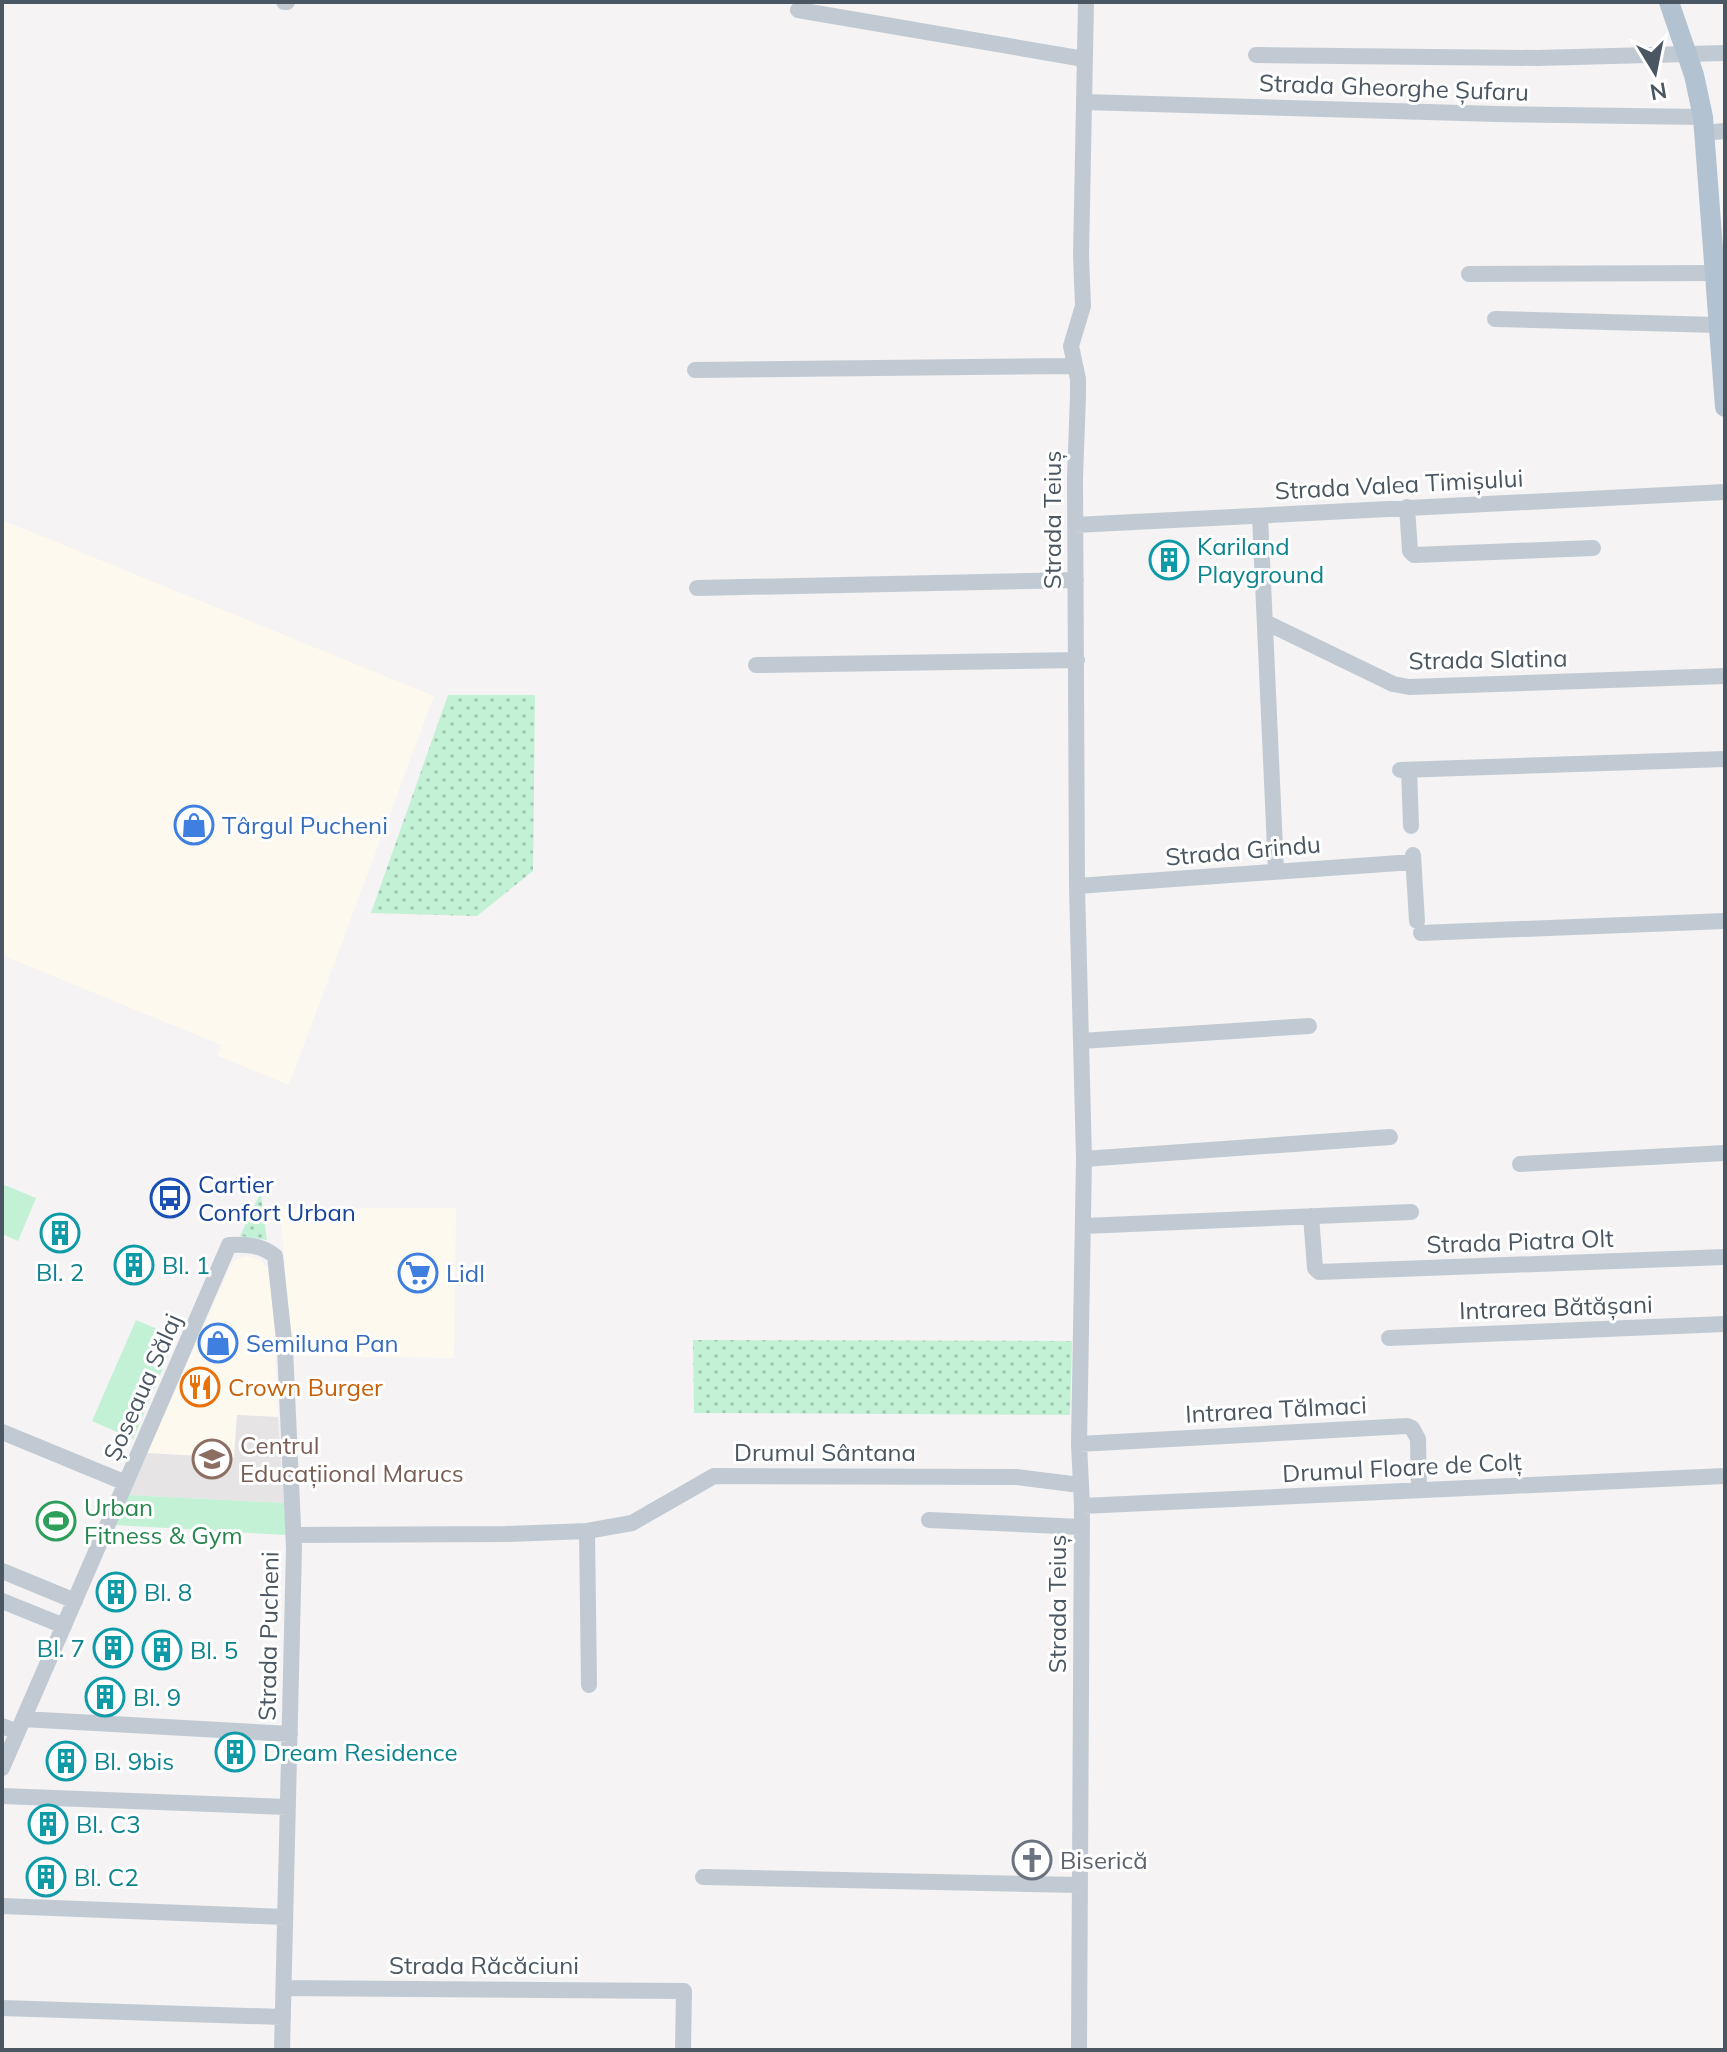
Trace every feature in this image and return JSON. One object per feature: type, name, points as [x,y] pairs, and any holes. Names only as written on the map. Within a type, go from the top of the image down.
[{"type":"main road","points":[[1669,2],[1711,127],[1718,223],[1714,273],[1720,315],[1725,407]]},
{"type":"street","name":"Strada Teiuș","points":[[1079,2050],[1082,1506],[1079,1444],[1084,1159],[1077,886],[1075,525],[1078,396],[1072,341],[1083,306],[1081,256],[1086,2]]},
{"type":"street","points":[[798,10],[1084,59]]},
{"type":"street","points":[[1256,55],[1518,58],[1725,53]]},
{"type":"street","name":"Strada Gheorghe Șufaru","points":[[1084,102],[1512,115],[1711,127]]},
{"type":"street","points":[[1469,274],[1714,273]]},
{"type":"street","points":[[1495,319],[1720,315]]},
{"type":"street","points":[[695,370],[1075,366]]},
{"type":"street","name":"Strada Valea Timișului","points":[[1075,525],[1725,492]]},
{"type":"street","points":[[1407,507],[1410,551],[1414,555],[1593,548]]},
{"type":"street","points":[[1260,516],[1276,870]]},
{"type":"street","points":[[697,588],[1076,580]]},
{"type":"street","name":"Strada Slatina","points":[[1267,623],[1393,684],[1409,687],[1725,676]]},
{"type":"street","points":[[756,665],[1077,660]]},
{"type":"street","points":[[1411,826],[1405,770],[1725,759]]},
{"type":"street","name":"Strada Grindu","points":[[1077,886],[1413,857],[1419,927],[1725,921]]},
{"type":"street","points":[[1585,918],[1725,912]]},
{"type":"street","points":[[1081,1041],[1309,1026]]},
{"type":"street","points":[[1084,1159],[1390,1137]]},
{"type":"street","points":[[1520,1164],[1725,1153]]},
{"type":"street","points":[[1084,1226],[1411,1212]]},
{"type":"street","name":"Strada Piatra Olt","points":[[1311,1216],[1317,1271],[1725,1257]]},
{"type":"street","name":"Șoseaua Sălaj","points":[[2,1768],[14,1726],[64,1626],[229,1245],[252,1245],[275,1256]]},
{"type":"street","name":"Strada Pucheni","points":[[275,1256],[285,1349],[294,1535],[282,2050]]},
{"type":"street","name":"Intrarea Bătășani","points":[[1389,1338],[1725,1324]]},
{"type":"street","name":"Intrarea Tălmaci","points":[[1079,1444],[1407,1426],[1412,1428],[1418,1439],[1419,1490]]},
{"type":"street","points":[[2,1432],[126,1483]]},
{"type":"street","name":"Drumul Sântana","points":[[294,1535],[587,1531],[632,1523],[714,1476],[1016,1477],[1080,1485]]},
{"type":"street","name":"Drumul Floare de Colț","points":[[1082,1506],[1725,1476]]},
{"type":"street","points":[[929,1520],[1081,1527]]},
{"type":"street","points":[[587,1531],[589,1685]]},
{"type":"street","points":[[2,1571],[75,1601]]},
{"type":"street","points":[[2,1601],[64,1626]]},
{"type":"street","points":[[14,1726],[290,1734]]},
{"type":"street","points":[[2,1796],[288,1807]]},
{"type":"street","points":[[703,1877],[1080,1885]]},
{"type":"street","points":[[2,1906],[285,1917]]},
{"type":"street","name":"Strada Răcăciuni","points":[[284,1988],[684,1991],[683,2050]]},
{"type":"street","points":[[2,2008],[283,2017]]},
{"type":"shaded area","name":"Târgul Pucheni","points":[[2,520],[434,696],[289,1085],[218,1056],[221,1045],[2,955]]},
{"type":"shaded area","points":[[280,1208],[456,1208],[454,1358],[275,1356],[278,1417],[237,1415],[234,1458],[147,1453],[233,1261],[246,1256],[261,1260],[266,1267],[285,1265]]},
{"type":"shaded area","name":"Centrul Educațiional Marucs","points":[[237,1415],[278,1417],[284,1503],[128,1495],[147,1453],[234,1458]]},
{"type":"green space","points":[[448,695],[535,695],[533,871],[477,916],[371,913]]},
{"type":"green space","points":[[2,1184],[36,1198],[18,1241],[2,1234]]},
{"type":"green space","points":[[259,1196],[267,1240],[240,1236]]},
{"type":"green space","points":[[136,1320],[176,1337],[133,1439],[92,1421]]},
{"type":"green space","points":[[693,1340],[1072,1341],[1070,1415],[694,1413]]},
{"type":"green space","points":[[128,1495],[284,1503],[286,1535],[115,1525]]},
{"type":"place","name":"Kariland Playground","points":[[1169,560]]},
{"type":"place","name":"Târgul Pucheni","points":[[194,825]]},
{"type":"place","name":"Cartier Confort Urban","points":[[170,1198]]},
{"type":"place","name":"Bl. 2","points":[[60,1233]]},
{"type":"place","name":"Bl. 1","points":[[134,1265]]},
{"type":"place","name":"Lidl","points":[[418,1273]]},
{"type":"place","name":"Semiluna Pan","points":[[218,1343]]},
{"type":"place","name":"Crown Burger","points":[[200,1387]]},
{"type":"place","name":"Centrul Educațiional Marucs","points":[[212,1459]]},
{"type":"place","name":"Urban Fitness & Gym","points":[[56,1521]]},
{"type":"place","name":"Bl. 8","points":[[116,1592]]},
{"type":"place","name":"Bl. 7","points":[[113,1648]]},
{"type":"place","name":"Bl. 5","points":[[162,1650]]},
{"type":"place","name":"Bl. 9","points":[[105,1697]]},
{"type":"place","name":"Dream Residence","points":[[235,1752]]},
{"type":"place","name":"Bl. 9bis","points":[[66,1761]]},
{"type":"place","name":"Bl. C3","points":[[48,1824]]},
{"type":"place","name":"Biserică","points":[[1032,1860]]},
{"type":"place","name":"Bl. C2","points":[[46,1877]]}]
